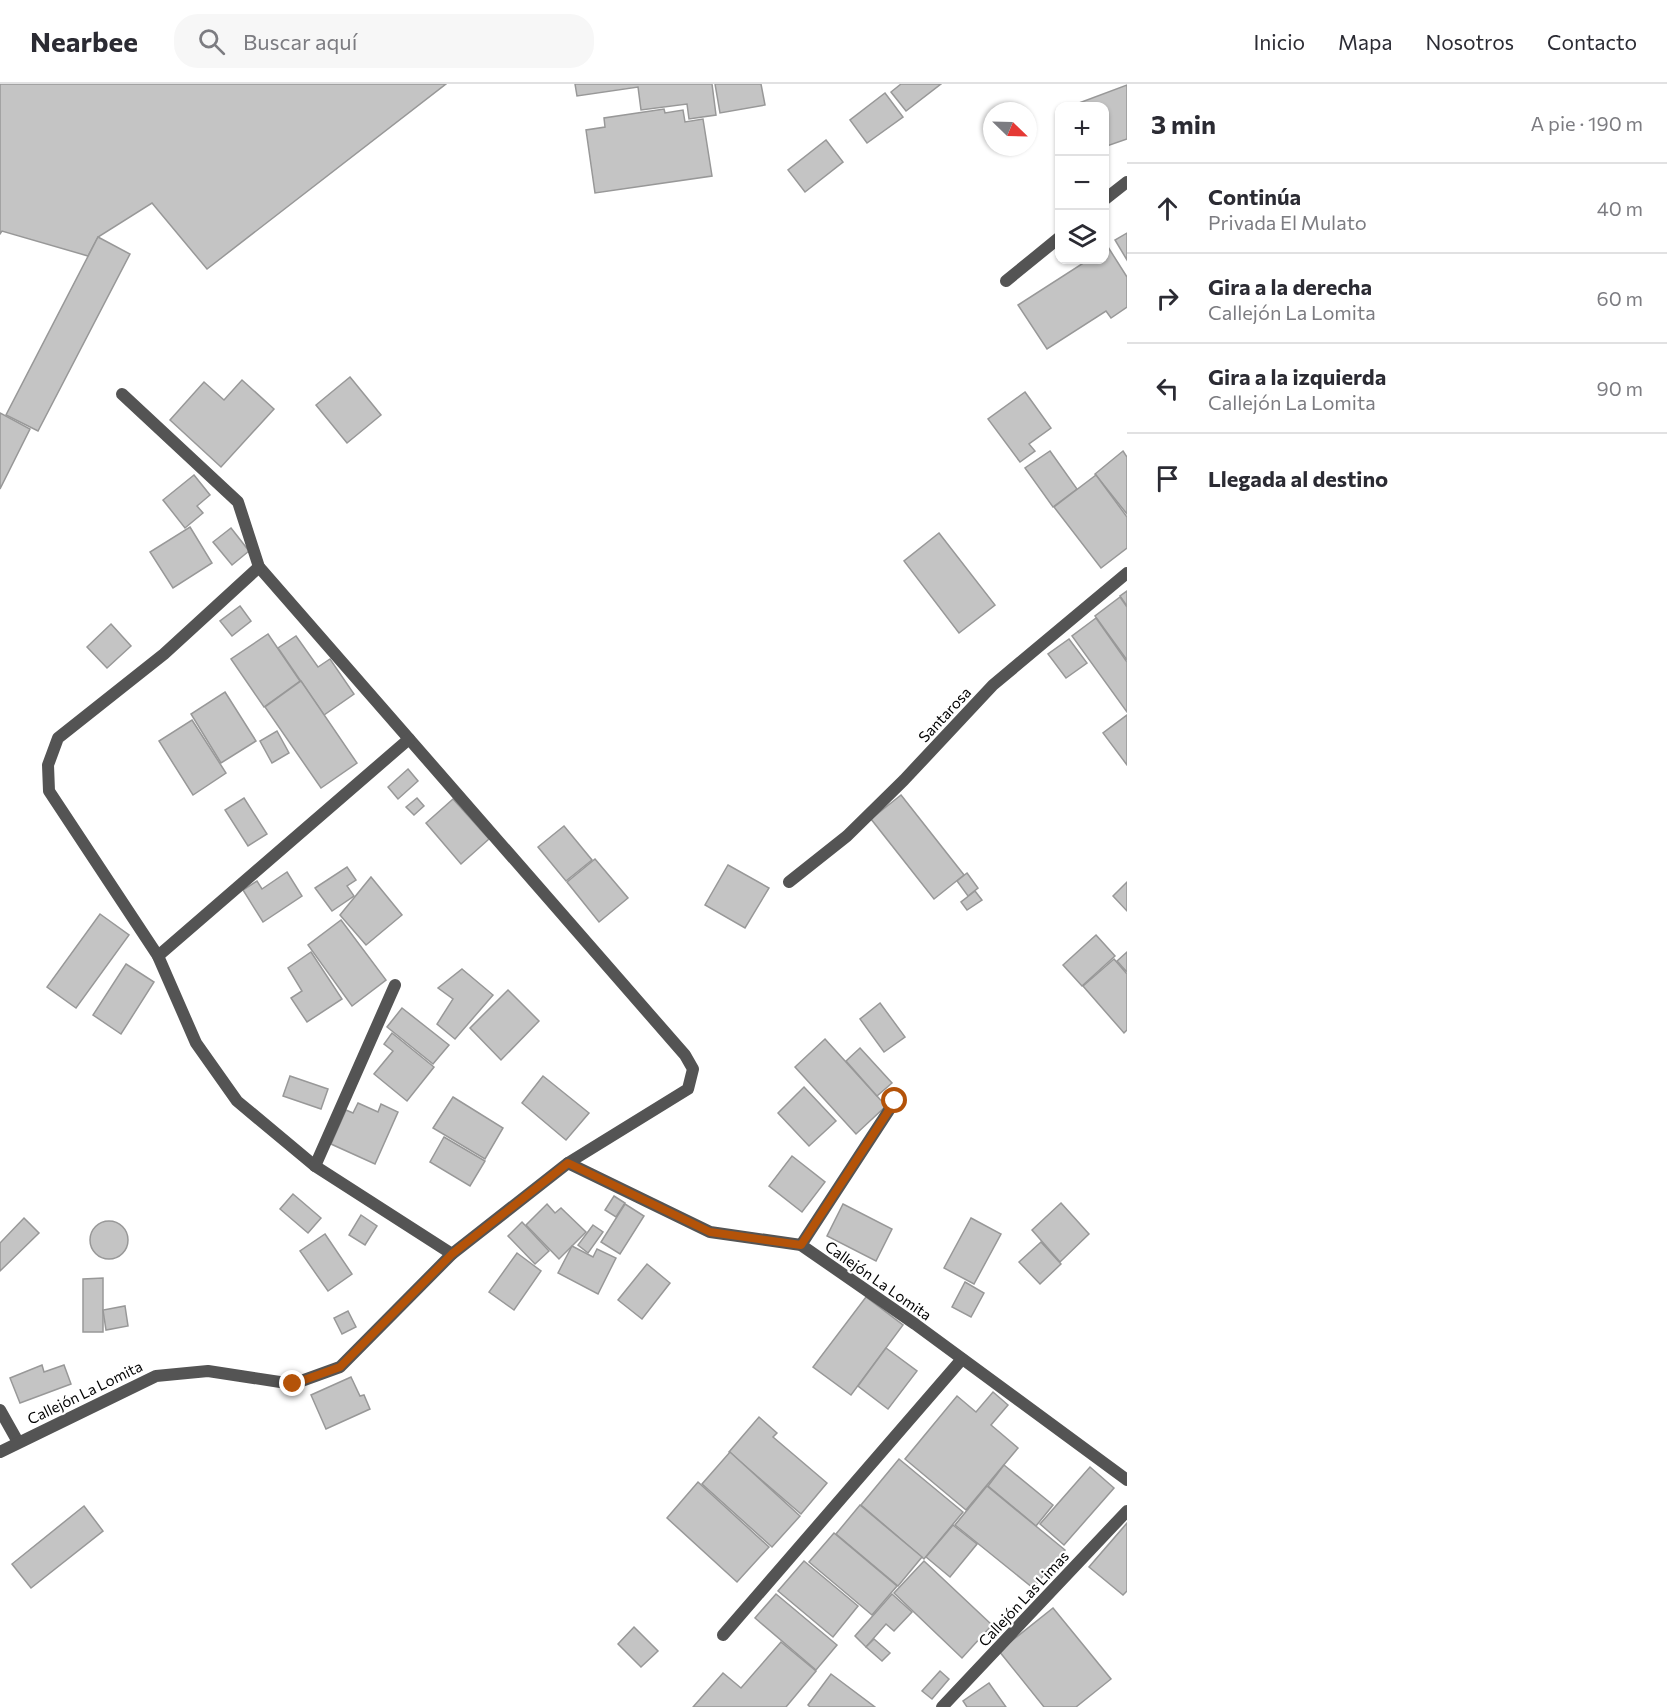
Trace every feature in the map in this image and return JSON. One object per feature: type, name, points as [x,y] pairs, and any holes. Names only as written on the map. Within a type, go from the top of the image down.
[{"type":"street","points":[[1109,196],[1127,182]]},
{"type":"street","points":[[1006,281],[1055,240]]},
{"type":"street","points":[[122,394],[238,502],[259,567],[685,1055],[693,1069],[688,1089],[568,1163]]},
{"type":"street","points":[[259,567],[164,654],[58,738],[48,765],[49,791],[158,956],[196,1043],[237,1101],[315,1166],[452,1254]]},
{"type":"street","name":"Santarosa","points":[[789,882],[847,836],[904,780],[993,685],[1127,573]]},
{"type":"street","points":[[158,956],[409,739]]},
{"type":"street","points":[[315,1166],[395,984]]},
{"type":"street","points":[[801,1245],[895,1101]]},
{"type":"street","name":"Callejón La Lomita","points":[[0,1452],[156,1376],[208,1371],[293,1384],[340,1367],[452,1254],[568,1163],[710,1232],[801,1245],[1127,1480]]},
{"type":"street","points":[[723,1635],[962,1359]]},
{"type":"street","points":[[0,1410],[18,1442]]},
{"type":"street","name":"Callejón Las Limas","points":[[942,1707],[1127,1511]]},
{"type":"building","points":[[0,84],[446,84],[207,269],[152,203],[98,237],[88,256],[2,231],[0,234]]},
{"type":"building","points":[[575,84],[712,84],[716,115],[689,119],[687,104],[641,110],[638,87],[577,96]]},
{"type":"building","points":[[715,84],[761,84],[765,105],[720,113]]},
{"type":"building","points":[[901,84],[941,84],[906,111],[891,92]]},
{"type":"building","points":[[1127,85],[1127,139],[1109,145],[1109,102],[1082,102]]},
{"type":"building","points":[[885,93],[903,117],[867,143],[850,120]]},
{"type":"building","points":[[664,109],[665,113],[683,110],[685,122],[703,119],[712,176],[595,193],[586,130],[605,127],[604,118]]},
{"type":"building","points":[[826,140],[843,162],[805,192],[788,170]]},
{"type":"building","points":[[1127,233],[1127,260],[1115,240]]},
{"type":"building","points":[[98,237],[130,254],[38,431],[6,415]]},
{"type":"building","points":[[1109,249],[1127,277],[1127,307],[1111,318],[1106,311],[1047,349],[1018,305],[1082,264],[1109,264]]},
{"type":"building","points":[[350,377],[381,415],[347,443],[316,405]]},
{"type":"building","points":[[242,380],[274,409],[221,467],[170,420],[204,382],[224,400]]},
{"type":"building","points":[[1025,392],[1051,428],[1029,444],[1035,451],[1020,462],[988,419]]},
{"type":"building","points":[[0,413],[30,429],[0,489]]},
{"type":"building","points":[[1050,451],[1077,489],[1053,507],[1025,468]]},
{"type":"building","points":[[1123,451],[1127,457],[1127,514],[1095,474]]},
{"type":"building","points":[[194,475],[210,495],[197,506],[203,513],[185,528],[163,500]]},
{"type":"building","points":[[1096,475],[1127,517],[1127,548],[1101,568],[1054,507]]},
{"type":"building","points":[[190,527],[212,563],[173,588],[150,552]]},
{"type":"building","points":[[231,528],[249,551],[232,565],[213,542]]},
{"type":"building","points":[[939,533],[995,605],[959,633],[904,561]]},
{"type":"building","points":[[1127,591],[1127,606],[1120,596]]},
{"type":"building","points":[[1120,597],[1127,607],[1127,660],[1095,616]]},
{"type":"building","points":[[240,606],[251,621],[232,636],[220,621]]},
{"type":"building","points":[[1096,618],[1127,662],[1127,712],[1072,636]]},
{"type":"building","points":[[111,624],[131,646],[107,668],[87,647]]},
{"type":"building","points":[[268,634],[300,681],[264,707],[231,659]]},
{"type":"building","points":[[296,636],[318,667],[330,659],[354,694],[324,715],[278,648]]},
{"type":"building","points":[[1069,639],[1087,663],[1066,678],[1048,654]]},
{"type":"building","points":[[301,681],[357,763],[321,788],[265,707]]},
{"type":"building","points":[[225,692],[256,741],[221,763],[191,714]]},
{"type":"building","points":[[1127,715],[1127,765],[1103,733]]},
{"type":"building","points":[[192,720],[226,773],[193,795],[159,741]]},
{"type":"building","points":[[277,731],[289,753],[272,763],[260,741]]},
{"type":"building","points":[[408,769],[418,781],[398,799],[388,787]]},
{"type":"building","points":[[901,795],[964,875],[934,899],[871,819]]},
{"type":"building","points":[[244,798],[267,834],[248,846],[225,810]]},
{"type":"building","points":[[417,798],[424,806],[414,815],[406,807]]},
{"type":"building","points":[[453,799],[489,839],[461,864],[426,823]]},
{"type":"building","points":[[564,826],[592,860],[566,881],[538,847]]},
{"type":"building","points":[[595,859],[628,898],[599,922],[567,882]]},
{"type":"building","points":[[728,865],[769,888],[745,928],[705,905]]},
{"type":"building","points":[[347,867],[356,880],[347,886],[354,896],[332,911],[315,888]]},
{"type":"building","points":[[287,872],[302,896],[263,922],[243,890],[257,881],[262,889]]},
{"type":"building","points":[[967,873],[978,888],[968,896],[957,881]]},
{"type":"building","points":[[371,877],[402,915],[366,945],[340,915]]},
{"type":"building","points":[[1127,882],[1127,911],[1113,896]]},
{"type":"building","points":[[975,891],[982,900],[967,910],[961,902]]},
{"type":"building","points":[[100,914],[129,935],[76,1008],[47,987]]},
{"type":"building","points":[[341,920],[386,980],[352,1006],[308,945]]},
{"type":"building","points":[[1096,935],[1115,956],[1082,986],[1063,965]]},
{"type":"building","points":[[311,952],[342,999],[307,1022],[291,998],[302,991],[288,968]]},
{"type":"building","points":[[1127,952],[1127,972],[1117,961]]},
{"type":"building","points":[[1114,959],[1127,974],[1127,1030],[1124,1033],[1083,986]]},
{"type":"building","points":[[126,964],[154,982],[121,1034],[93,1015]]},
{"type":"building","points":[[462,969],[493,995],[455,1039],[437,1024],[453,999],[438,988]]},
{"type":"building","points":[[508,990],[539,1021],[501,1060],[470,1028]]},
{"type":"building","points":[[880,1003],[905,1037],[884,1052],[860,1019]]},
{"type":"building","points":[[402,1008],[449,1045],[433,1064],[387,1027]]},
{"type":"building","points":[[392,1033],[434,1067],[407,1101],[374,1074],[393,1051],[384,1044]]},
{"type":"building","points":[[825,1039],[886,1106],[856,1134],[795,1067]]},
{"type":"building","points":[[860,1048],[892,1083],[877,1096],[846,1061]]},
{"type":"building","points":[[290,1076],[328,1089],[321,1109],[283,1096]]},
{"type":"building","points":[[543,1076],[589,1113],[566,1140],[522,1103]]},
{"type":"building","points":[[804,1087],[836,1121],[809,1146],[778,1113]]},
{"type":"building","points":[[453,1097],[503,1128],[485,1159],[433,1128]]},
{"type":"building","points":[[358,1103],[378,1112],[381,1104],[398,1112],[375,1164],[331,1144],[346,1110],[353,1113]]},
{"type":"building","points":[[444,1137],[485,1161],[470,1186],[430,1162]]},
{"type":"building","points":[[792,1156],[825,1182],[802,1212],[769,1186]]},
{"type":"building","points":[[293,1194],[321,1218],[308,1233],[280,1209]]},
{"type":"building","points":[[614,1196],[625,1203],[616,1217],[605,1210]]},
{"type":"building","points":[[1061,1203],[1089,1234],[1060,1262],[1032,1230]]},
{"type":"building","points":[[547,1204],[555,1213],[561,1208],[586,1232],[559,1259],[526,1225]]},
{"type":"building","points":[[625,1204],[644,1216],[620,1254],[601,1242]]},
{"type":"building","points":[[843,1204],[892,1229],[876,1261],[827,1236]]},
{"type":"building","points":[[361,1215],[377,1226],[365,1245],[349,1235]]},
{"type":"building","points":[[24,1218],[39,1233],[0,1271],[0,1243]]},
{"type":"building","points":[[971,1218],[1001,1234],[974,1284],[944,1268]]},
{"type":"building","points":[[109,1221],[123,1226],[128,1240],[123,1254],[109,1259],[95,1254],[90,1240],[95,1226]]},
{"type":"building","points":[[522,1222],[549,1251],[535,1264],[508,1236]]},
{"type":"building","points":[[593,1225],[603,1232],[588,1253],[578,1245]]},
{"type":"building","points":[[325,1234],[352,1274],[328,1291],[300,1251]]},
{"type":"building","points":[[1041,1242],[1061,1264],[1040,1284],[1019,1262]]},
{"type":"building","points":[[572,1246],[593,1257],[597,1249],[616,1258],[598,1294],[558,1273]]},
{"type":"building","points":[[517,1253],[541,1271],[514,1310],[489,1292]]},
{"type":"building","points":[[647,1264],[670,1283],[642,1319],[618,1300]]},
{"type":"building","points":[[103,1278],[103,1332],[83,1332],[83,1279]]},
{"type":"building","points":[[965,1282],[984,1293],[971,1317],[952,1307]]},
{"type":"building","points":[[866,1297],[903,1325],[851,1395],[813,1367]]},
{"type":"building","points":[[125,1306],[128,1326],[106,1330],[103,1310]]},
{"type":"building","points":[[348,1311],[356,1327],[342,1334],[334,1318]]},
{"type":"building","points":[[886,1348],[917,1371],[888,1409],[858,1386]]},
{"type":"building","points":[[42,1365],[44,1372],[64,1365],[71,1384],[20,1403],[10,1378]]},
{"type":"building","points":[[351,1377],[360,1396],[364,1395],[370,1409],[326,1429],[311,1395]]},
{"type":"building","points":[[993,1392],[1008,1405],[991,1425],[1018,1448],[966,1510],[905,1459],[957,1396],[976,1412]]},
{"type":"building","points":[[759,1417],[777,1433],[773,1437],[827,1483],[801,1514],[729,1452]]},
{"type":"building","points":[[730,1452],[800,1516],[772,1547],[702,1484]]},
{"type":"building","points":[[899,1459],[963,1512],[924,1559],[861,1505]]},
{"type":"building","points":[[1004,1465],[1053,1505],[1036,1526],[988,1486]]},
{"type":"building","points":[[1090,1467],[1114,1488],[1064,1545],[1040,1524]]},
{"type":"building","points":[[698,1482],[769,1547],[737,1582],[667,1518]]},
{"type":"building","points":[[987,1486],[1065,1550],[1033,1588],[955,1525]]},
{"type":"building","points":[[860,1505],[922,1557],[898,1586],[836,1534]]},
{"type":"building","points":[[84,1506],[103,1531],[31,1588],[12,1564]]},
{"type":"building","points":[[1127,1523],[1127,1591],[1123,1595],[1089,1567]]},
{"type":"building","points":[[953,1525],[977,1544],[950,1577],[926,1557]]},
{"type":"building","points":[[834,1533],[897,1586],[872,1615],[809,1562]]},
{"type":"building","points":[[804,1561],[858,1606],[833,1637],[778,1591]]},
{"type":"building","points":[[924,1561],[992,1625],[962,1658],[894,1593]]},
{"type":"building","points":[[776,1594],[837,1645],[816,1670],[755,1618]]},
{"type":"building","points":[[892,1594],[912,1612],[894,1631],[886,1624],[866,1647],[855,1636]]},
{"type":"building","points":[[1053,1608],[1111,1679],[1076,1707],[1044,1707],[999,1651]]},
{"type":"building","points":[[634,1627],[658,1651],[641,1667],[618,1644]]},
{"type":"building","points":[[874,1639],[890,1653],[882,1661],[866,1647]]},
{"type":"building","points":[[781,1642],[816,1671],[786,1707],[693,1707],[723,1673],[741,1688]]},
{"type":"building","points":[[940,1671],[949,1679],[932,1699],[922,1691]]},
{"type":"building","points":[[831,1674],[875,1707],[810,1707],[808,1705]]},
{"type":"building","points":[[989,1683],[1006,1707],[967,1707],[963,1701]]},
{"type":"route","points":[[293,1384],[340,1367],[452,1254],[568,1163],[710,1232],[801,1245],[895,1101]]}]
